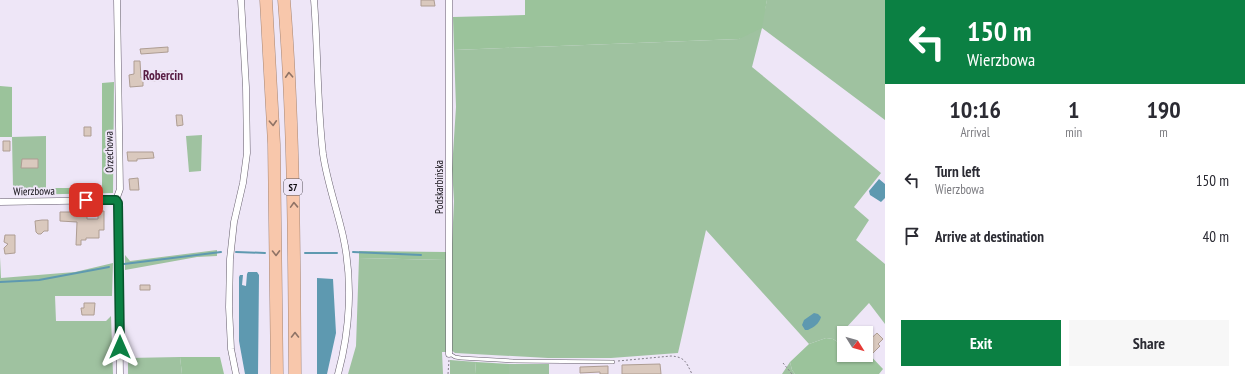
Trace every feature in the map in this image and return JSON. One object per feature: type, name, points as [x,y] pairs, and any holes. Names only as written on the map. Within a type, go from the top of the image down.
[{"type":"highway","name":"S7","points":[[266,0],[274,144],[277,374]]},
{"type":"highway","name":"S7","points":[[284,0],[290,105],[294,226],[295,374]]},
{"type":"street","name":"Orzechowa","points":[[117,0],[120,189],[116,200],[118,203],[120,374]]},
{"type":"street","points":[[236,374],[231,349],[229,307],[230,264],[234,222],[244,183],[247,145],[246,87],[241,0]]},
{"type":"street","points":[[314,0],[323,153],[328,181],[343,236],[348,268],[348,324],[338,374]]},
{"type":"street","name":"Podskarbińska","points":[[449,0],[449,354]]},
{"type":"street","name":"Wierzbowa","points":[[0,202],[116,200]]},
{"type":"lane","points":[[449,354],[455,357],[498,360],[613,362]]},
{"type":"path","points":[[448,374],[449,354]]},
{"type":"path","points":[[613,362],[671,356],[679,357],[684,360],[692,374]]},
{"type":"path","points":[[783,363],[792,374]]},
{"type":"green space","points":[[525,0],[767,0],[762,28],[739,39],[454,50],[453,17],[525,15]]},
{"type":"green space","points":[[767,0],[885,0],[885,120],[762,28],[752,67],[881,173],[854,207],[869,220],[856,240],[885,264],[885,324],[869,303],[848,326],[837,326],[837,342],[826,338],[809,344],[706,230],[678,353],[611,358],[548,358],[455,353],[451,350],[451,265],[454,201],[452,169],[456,107],[454,50],[739,39],[765,9]]},
{"type":"green space","points":[[114,82],[113,193],[13,195],[13,188],[102,188],[102,83]]},
{"type":"green space","points":[[0,86],[12,87],[12,137],[0,137]]},
{"type":"green space","points":[[202,135],[201,171],[189,172],[186,136]]},
{"type":"green space","points":[[46,136],[46,188],[13,188],[12,137]]},
{"type":"green space","points":[[217,250],[217,256],[197,257],[125,270],[125,255],[130,261]]},
{"type":"green space","points":[[359,251],[446,252],[446,260],[359,258]]},
{"type":"green space","points":[[0,257],[1,278],[75,272],[113,263],[112,296],[55,296],[56,321],[106,321],[111,316],[113,374],[0,374]]},
{"type":"green space","points":[[359,258],[446,260],[447,352],[442,352],[443,374],[348,374],[356,346]]},
{"type":"green space","points":[[826,338],[833,339],[837,342],[837,362],[873,362],[873,358],[883,369],[879,374],[795,374],[792,370],[790,362],[809,344]]},
{"type":"green space","points":[[180,357],[182,374],[128,374],[128,358]]},
{"type":"green space","points":[[180,357],[220,357],[224,374],[182,374]]},
{"type":"green space","points":[[450,360],[476,362],[475,374],[450,374]]},
{"type":"green space","points":[[476,362],[509,364],[509,374],[475,374]]},
{"type":"green space","points":[[790,362],[792,370],[795,374],[782,374]]},
{"type":"green space","points":[[509,364],[549,364],[549,374],[509,374]]},
{"type":"water","points":[[879,179],[885,184],[885,198],[881,202],[870,195],[869,191]]},
{"type":"water","points":[[248,272],[257,272],[259,275],[258,374],[245,374],[239,341],[239,277],[240,275],[243,275],[242,285],[246,286]]},
{"type":"water","points":[[317,278],[333,279],[336,333],[327,374],[317,374]]},
{"type":"water","points":[[814,313],[821,317],[818,323],[808,330],[805,330],[802,325],[804,320]]},
{"type":"building","points":[[421,0],[434,0],[435,6],[421,6]]},
{"type":"building","points":[[168,47],[168,52],[141,54],[140,49]]},
{"type":"building","points":[[134,61],[140,61],[143,86],[130,87],[129,75],[134,74]]},
{"type":"building","points":[[176,71],[176,80],[151,81],[151,74],[157,74],[156,72]]},
{"type":"building","points":[[176,115],[182,115],[183,125],[177,126]]},
{"type":"building","points":[[84,127],[91,127],[91,136],[84,136]]},
{"type":"building","points":[[3,141],[10,141],[10,151],[3,151]]},
{"type":"building","points":[[127,152],[153,152],[154,158],[128,161]]},
{"type":"building","points":[[22,159],[38,159],[38,168],[21,168]]},
{"type":"building","points":[[138,178],[139,190],[130,190],[129,179]]},
{"type":"building","points":[[98,211],[104,211],[104,230],[99,230],[99,238],[86,238],[86,240],[81,240],[81,245],[76,245],[77,222],[60,221],[60,212],[74,212],[76,216],[87,216],[87,219],[98,219]]},
{"type":"building","points":[[48,220],[48,231],[38,234],[36,232],[35,221]]},
{"type":"building","points":[[5,235],[15,235],[15,253],[5,254],[4,248],[8,244],[4,242]]},
{"type":"building","points":[[140,285],[150,285],[150,290],[140,290]]},
{"type":"building","points":[[84,303],[95,303],[94,315],[82,315],[81,308],[84,308]]},
{"type":"building","points":[[877,333],[883,339],[878,344],[880,346],[873,353],[873,337]]},
{"type":"building","points":[[660,364],[661,374],[622,374],[622,365]]},
{"type":"building","points":[[608,366],[608,374],[600,374],[600,372],[580,373],[580,367]]},
{"type":"waterway","points":[[124,264],[221,252]]},
{"type":"waterway","points":[[236,252],[265,253]]},
{"type":"waterway","points":[[353,252],[421,255]]},
{"type":"waterway","points":[[305,253],[337,253]]},
{"type":"waterway","points":[[0,282],[39,280],[109,267]]},
{"type":"district","name":"Robercin","points":[[163,75]]},
{"type":"route","points":[[86,200],[116,200],[118,203],[120,347]]}]
